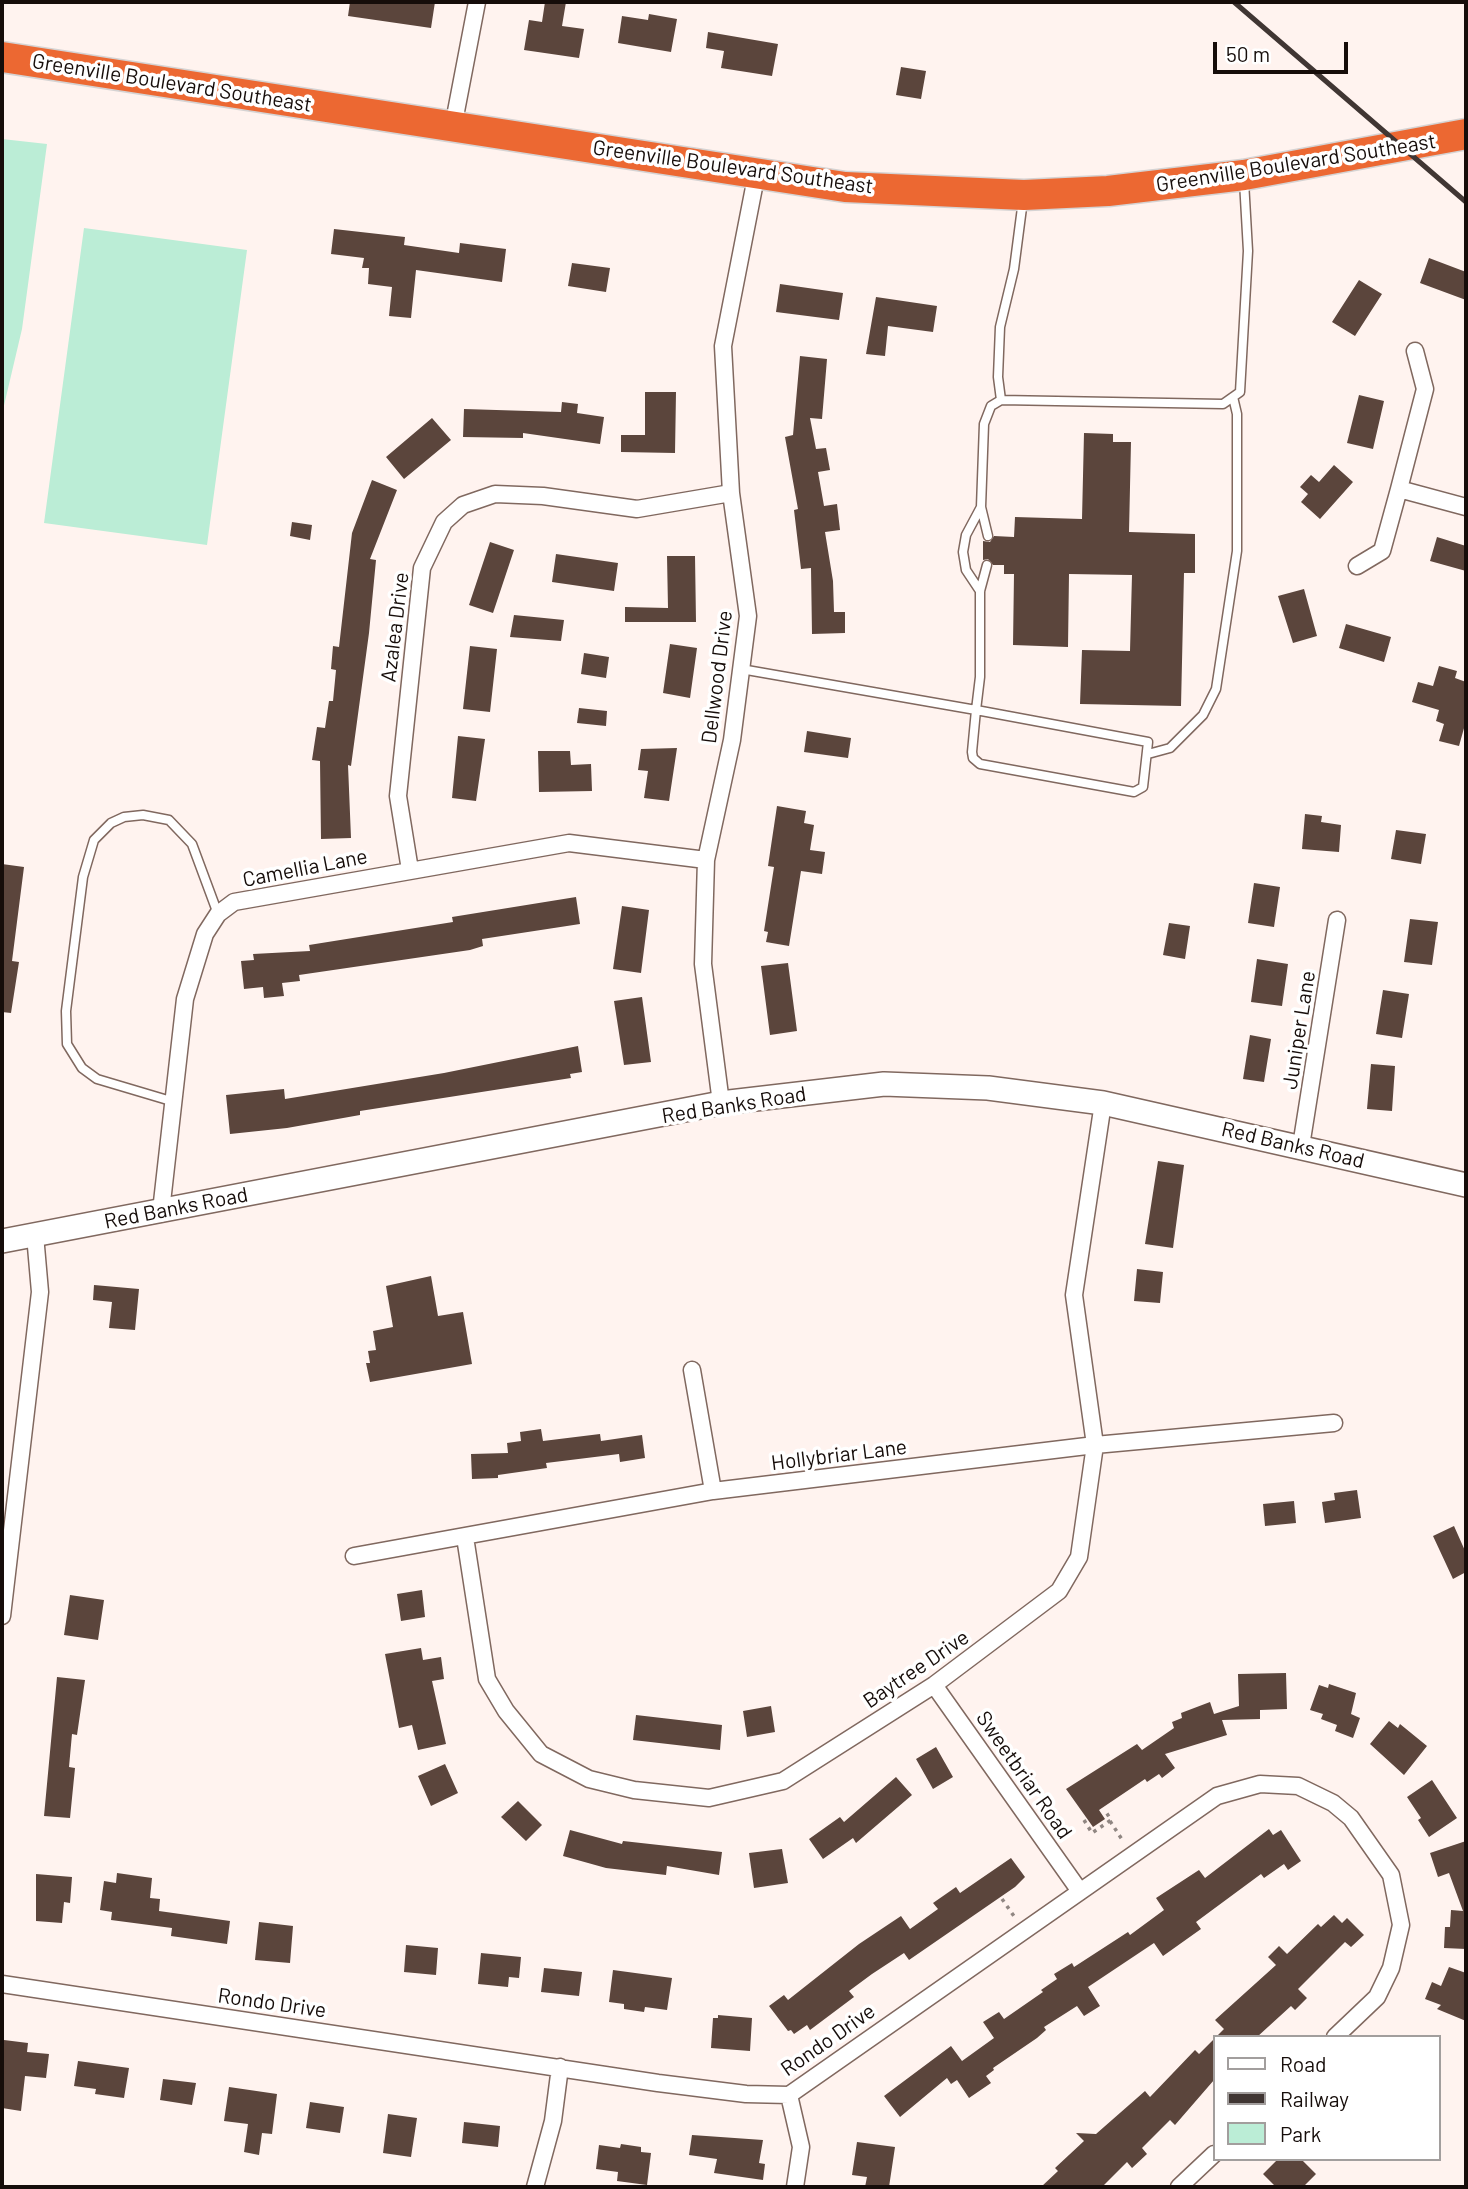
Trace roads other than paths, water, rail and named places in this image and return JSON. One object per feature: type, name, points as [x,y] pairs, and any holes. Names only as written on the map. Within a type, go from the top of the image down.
[{"type":"highway","name":"Greenville Boulevard Southeast","points":[[2,57],[845,187],[1024,195],[1108,191],[1244,175],[1466,134]]},
{"type":"street","points":[[453,127],[477,2]]},
{"type":"street","name":"Dellwood Drive","points":[[721,1104],[703,964],[706,860],[732,740],[748,616],[731,493],[723,346],[757,172]]},
{"type":"street","points":[[1357,566],[1382,551],[1399,489],[1425,389],[1415,351]]},
{"type":"street","points":[[1399,489],[1466,507]]},
{"type":"street","name":"Azalea Drive","points":[[410,870],[398,796],[422,568],[444,522],[463,505],[495,494],[543,496],[637,509],[731,493]]},
{"type":"street","name":"Camellia Lane","points":[[218,914],[234,902],[569,843],[706,860]]},
{"type":"street","points":[[161,1211],[185,999],[201,945],[218,914]]},
{"type":"street","name":"Juniper Lane","points":[[1301,1146],[1337,920]]},
{"type":"street","name":"Red Banks Road","points":[[2,1241],[721,1104],[884,1084],[988,1088],[1102,1102],[1466,1185]]},
{"type":"street","name":"Baytree Drive","points":[[465,1537],[487,1679],[506,1711],[541,1754],[589,1779],[634,1790],[709,1798],[783,1781],[934,1685],[1059,1591],[1079,1557],[1094,1446],[1074,1295],[1102,1102]]},
{"type":"street","points":[[2,1611],[40,1292],[35,1235]]},
{"type":"street","points":[[692,1370],[713,1491]]},
{"type":"street","name":"Hollybriar Lane","points":[[354,1556],[713,1491],[1094,1446],[1334,1423]]},
{"type":"street","name":"Sweetbriar Road","points":[[934,1685],[1079,1890]]},
{"type":"street","name":"Rondo Drive","points":[[2,1983],[746,2094],[789,2095],[1217,1796],[1260,1784],[1297,1786],[1333,1803],[1351,1818],[1391,1875],[1401,1925],[1391,1968],[1377,1997],[1337,2035]]},
{"type":"street","points":[[536,2187],[553,2121],[560,2067]]},
{"type":"street","points":[[789,2095],[801,2147],[795,2187]]},
{"type":"street","points":[[1179,2187],[1212,2156]]},
{"type":"lane","points":[[988,536],[981,507],[984,424],[991,406],[1001,400],[1223,404],[1240,392],[1248,251],[1244,175]]},
{"type":"lane","points":[[1001,400],[998,377],[1000,327],[1014,269],[1024,195]]},
{"type":"lane","points":[[1149,754],[1170,748],[1203,715],[1216,689],[1237,551],[1237,414],[1233,397]]},
{"type":"lane","points":[[980,591],[966,570],[962,552],[966,535],[981,507]]},
{"type":"lane","points":[[741,668],[976,710],[1143,740],[1150,746],[1143,787],[1135,792],[980,764],[973,758],[972,752],[976,710],[980,677],[980,591],[987,565]]},
{"type":"lane","points":[[172,1101],[89,1075],[76,1062],[67,1044],[66,1011],[83,877],[94,840],[111,823],[124,817],[143,814],[169,820],[191,844],[218,914]]},
{"type":"railway","points":[[1234,2],[1466,202]]}]
